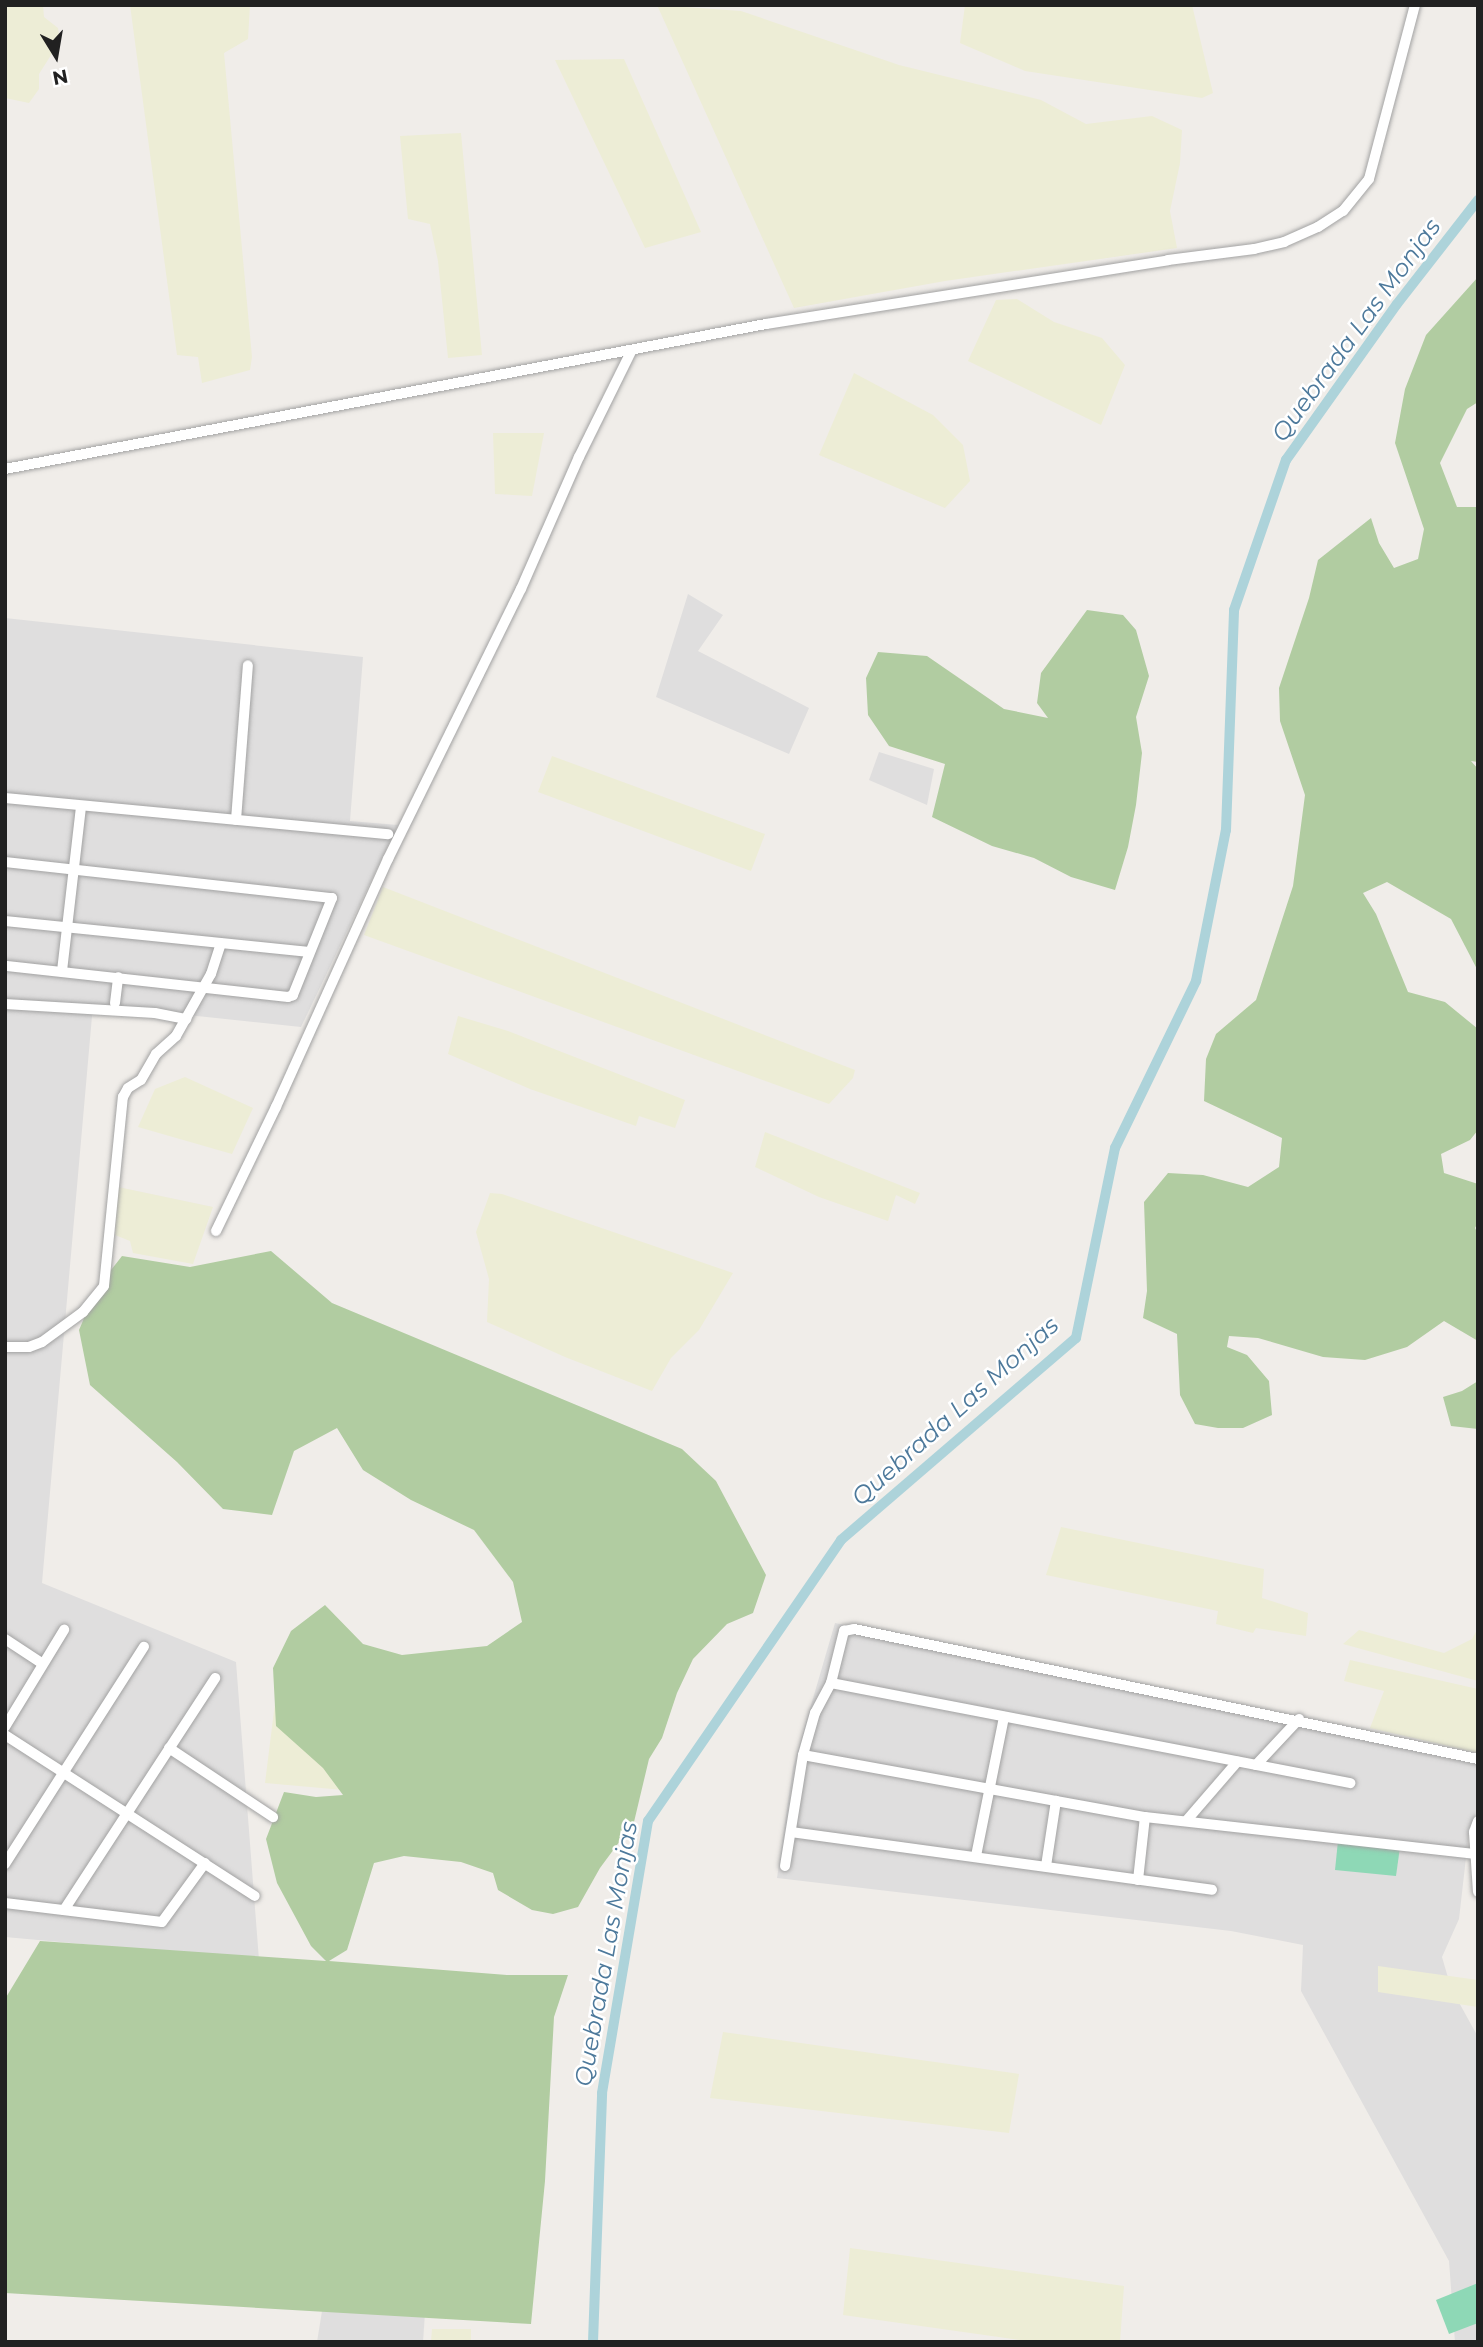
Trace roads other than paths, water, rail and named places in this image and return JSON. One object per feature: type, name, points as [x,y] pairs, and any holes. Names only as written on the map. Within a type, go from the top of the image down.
[{"type":"street","points":[[5,469],[780,322],[1168,260],[1254,249],[1299,235],[1343,211],[1368,179],[1415,5]]},
{"type":"street","points":[[216,1231],[276,1107],[388,859],[520,589],[579,457],[631,352]]},
{"type":"street","points":[[236,820],[248,665]]},
{"type":"street","points":[[5,798],[388,834]]},
{"type":"street","points":[[62,971],[81,807]]},
{"type":"street","points":[[5,862],[332,898],[293,995],[288,997],[5,965]]},
{"type":"street","points":[[5,921],[309,952]]},
{"type":"street","points":[[5,1347],[29,1347],[43,1342],[83,1312],[104,1286],[123,1097],[128,1088],[141,1080],[156,1054],[176,1036],[219,957],[221,944]]},
{"type":"street","points":[[115,1003],[118,977]]},
{"type":"street","points":[[5,1004],[155,1013],[186,1019]]},
{"type":"street","points":[[785,1866],[803,1755],[815,1713],[831,1684],[844,1631],[854,1629],[1299,1719],[1478,1759]]},
{"type":"street","points":[[5,1727],[64,1630]]},
{"type":"street","points":[[5,1639],[43,1664]]},
{"type":"street","points":[[5,1864],[144,1647]]},
{"type":"street","points":[[64,1910],[215,1678]]},
{"type":"street","points":[[831,1684],[1350,1783]]},
{"type":"street","points":[[976,1856],[1004,1717]]},
{"type":"street","points":[[1256,1765],[1299,1719]]},
{"type":"street","points":[[5,1735],[255,1896]]},
{"type":"street","points":[[169,1748],[273,1817]]},
{"type":"street","points":[[803,1755],[1145,1817],[1474,1854]]},
{"type":"street","points":[[1187,1820],[1237,1762]]},
{"type":"street","points":[[1046,1866],[1056,1801]]},
{"type":"street","points":[[1138,1880],[1145,1817]]},
{"type":"street","points":[[1478,1821],[1474,1854],[1478,1892]]},
{"type":"street","points":[[791,1832],[1212,1890]]},
{"type":"street","points":[[5,1903],[162,1922],[205,1863]]},
{"type":"waterway","name":"Quebrada Las Monjas","points":[[593,2342],[602,2093],[648,1821],[841,1540],[1076,1338],[1115,1148],[1196,981],[1226,830],[1234,610],[1286,460],[1397,304],[1478,200]]}]
